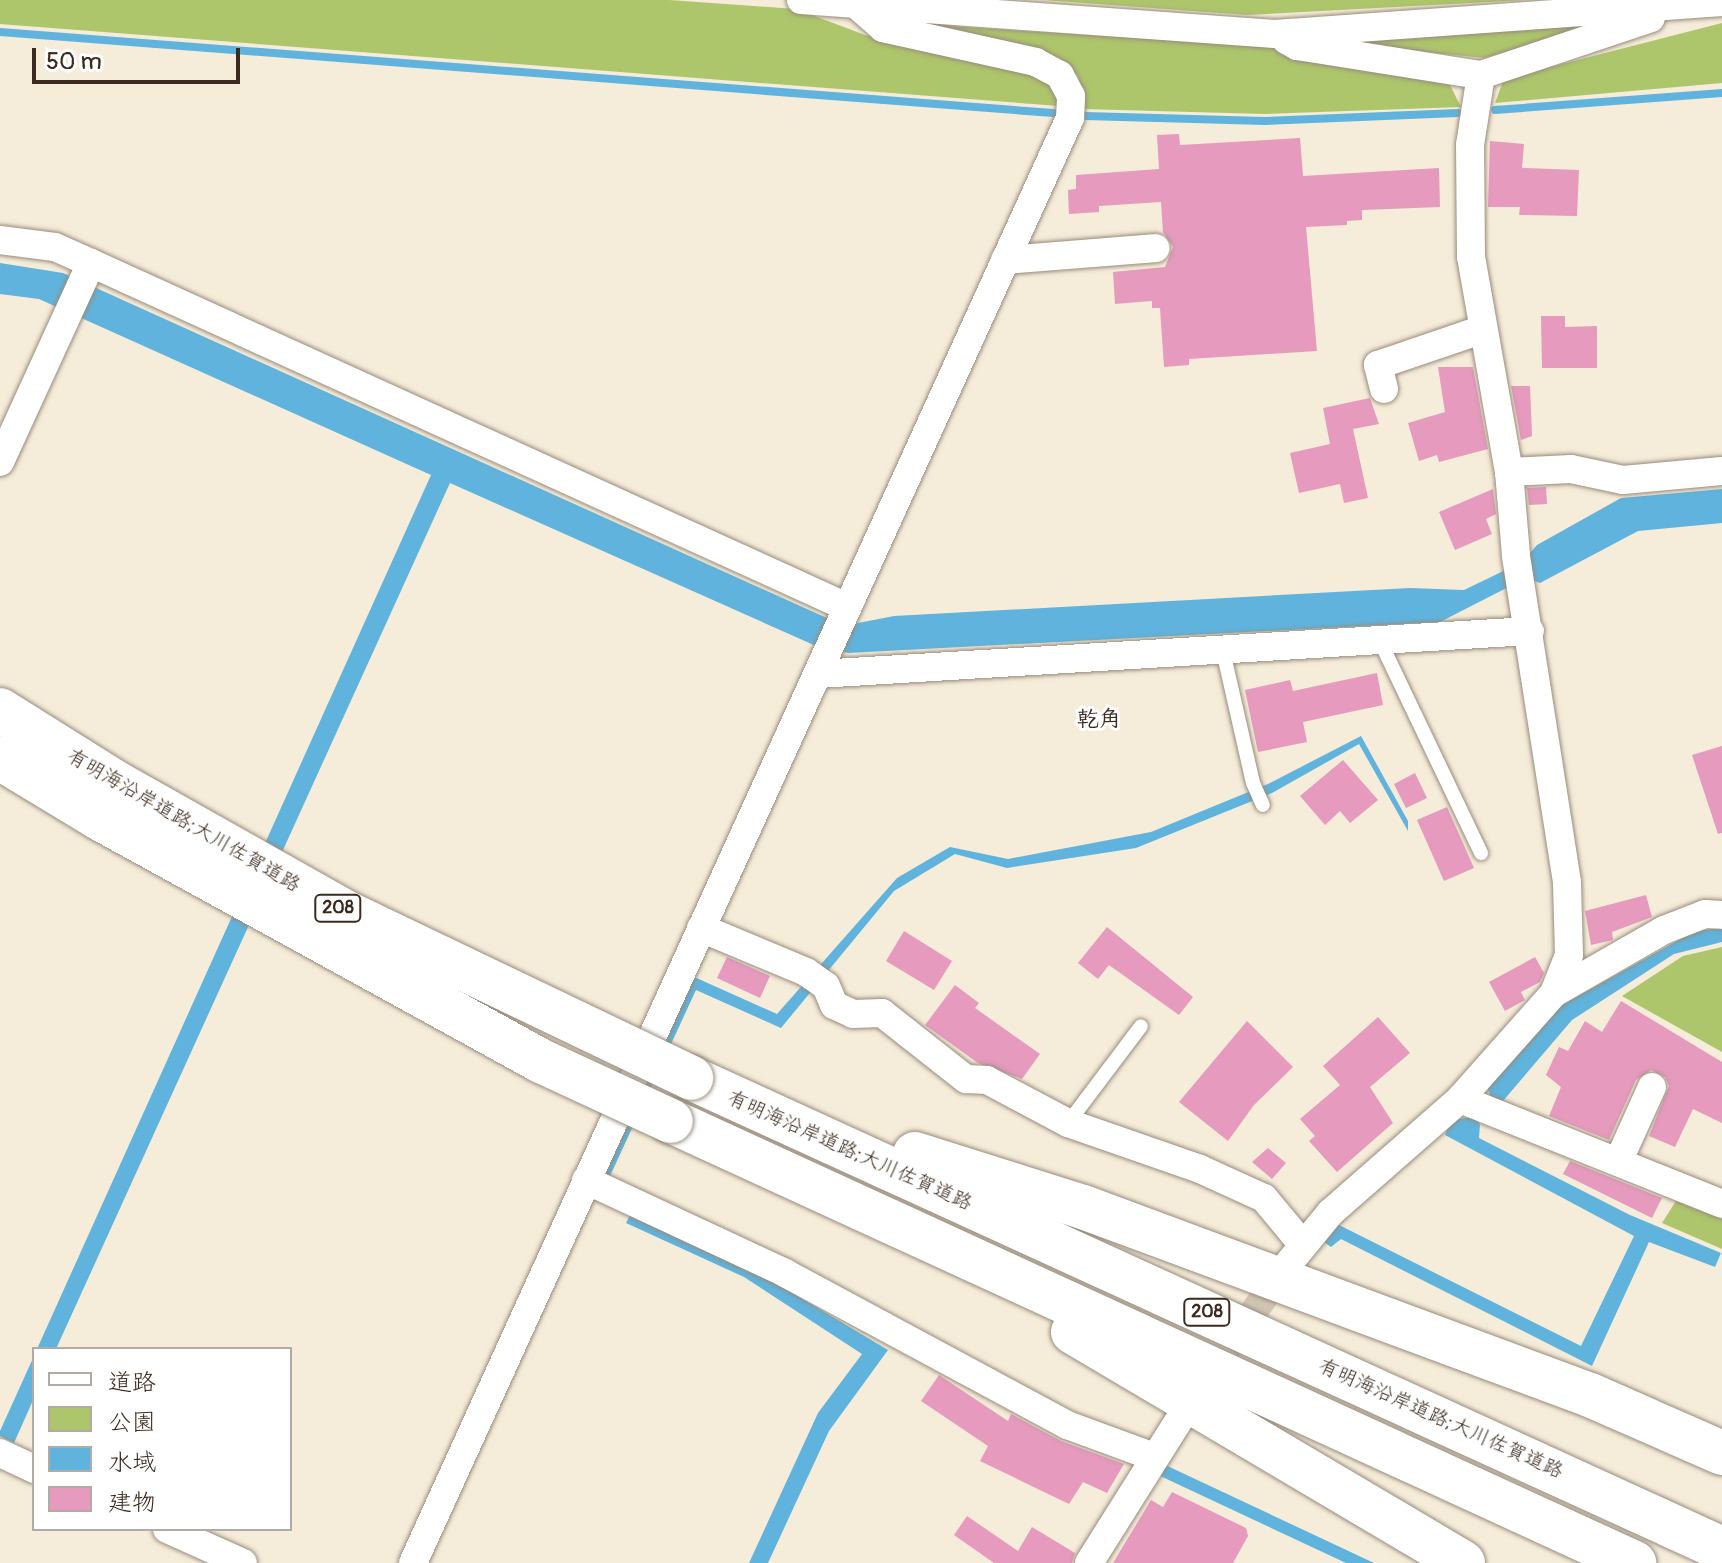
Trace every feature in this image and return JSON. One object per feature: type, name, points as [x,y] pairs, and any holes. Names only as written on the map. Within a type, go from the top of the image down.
[{"type":"highway","name":"有明海沿岸道路;大川佐賀道路","points":[[0,710],[118,784],[345,912],[744,1103],[1722,1549]]},
{"type":"highway","name":"有明海沿岸道路;大川佐賀道路","points":[[0,758],[99,818],[514,1047],[1634,1563]]},
{"type":"highway","points":[[744,1103],[1083,1207],[1590,1395],[1722,1453]]},
{"type":"highway","points":[[744,1155],[1013,1294],[1463,1563]]},
{"type":"street","points":[[801,0],[1275,34],[1722,2]]},
{"type":"street","points":[[413,1563],[1070,118],[1071,96],[1060,75],[1036,62],[883,28],[857,5]]},
{"type":"street","points":[[1275,34],[1297,46],[1481,75],[1689,5]]},
{"type":"street","points":[[1481,75],[1470,145],[1471,257],[1481,330],[1509,472],[1516,555],[1530,631],[1571,929],[1569,955],[1554,993]]},
{"type":"street","points":[[0,240],[55,247],[846,610]]},
{"type":"street","points":[[1005,260],[1156,248]]},
{"type":"street","points":[[0,462],[91,263]]},
{"type":"street","points":[[1384,389],[1378,365],[1481,330]]},
{"type":"street","points":[[1509,472],[1571,469],[1623,480],[1722,471]]},
{"type":"street","points":[[822,665],[1223,651],[1530,631]]},
{"type":"street","points":[[701,928],[816,979],[834,1005],[853,1014],[882,1013],[966,1079],[987,1080],[1068,1123],[1200,1169],[1264,1198],[1296,1254],[1330,1213],[1460,1099],[1554,993],[1664,930],[1705,914],[1722,915]]},
{"type":"street","points":[[1619,1160],[1652,1087]]},
{"type":"street","points":[[1460,1099],[1619,1160],[1722,1204]]},
{"type":"street","points":[[586,1180],[785,1273],[1067,1425],[1154,1457]]},
{"type":"street","points":[[1089,1563],[1181,1417]]},
{"type":"street","points":[[0,1453],[32,1468]]},
{"type":"street","points":[[171,1531],[243,1563]]},
{"type":"lane","points":[[1380,641],[1481,853]]},
{"type":"lane","points":[[1223,651],[1253,783],[1263,805]]},
{"type":"lane","points":[[1068,1123],[1141,1026]]},
{"type":"green space","points":[[0,0],[669,0],[796,9],[865,35],[1025,69],[1052,84],[1059,106],[0,24]]},
{"type":"green space","points":[[1043,0],[1526,0],[1247,15]]},
{"type":"green space","points":[[1621,22],[1484,58],[1330,42]]},
{"type":"green space","points":[[1722,23],[1722,83],[1495,103],[1504,79]]},
{"type":"green space","points":[[914,24],[1265,46],[1450,85],[1461,107],[1265,114],[1083,109],[1078,76],[1048,56]]},
{"type":"green space","points":[[1722,947],[1722,1052],[1622,996],[1683,956]]},
{"type":"green space","points":[[1676,1201],[1722,1219],[1722,1249],[1662,1223]]},
{"type":"water","points":[[0,263],[63,273],[829,619],[853,624],[894,616],[1410,588],[1464,590],[1522,562],[1537,545],[1621,498],[1722,489],[1722,523],[1638,531],[1540,583],[1526,578],[1440,622],[848,653],[816,646],[450,483],[57,1347],[38,1347],[431,475],[39,299],[0,294]]},
{"type":"water","points":[[1361,736],[1408,821],[1408,831],[1359,744],[1272,793],[1136,848],[1007,868],[955,854],[894,891],[781,1028],[696,990],[610,1176],[602,1172],[692,976],[777,1014],[897,878],[950,847],[1008,859],[1151,832],[1268,784]]},
{"type":"water","points":[[1722,928],[1722,942],[1674,954],[1572,1020],[1503,1101],[1491,1097],[1487,1087],[1562,1005],[1695,931]]},
{"type":"water","points":[[1473,1117],[1480,1124],[1479,1138],[1630,1215],[1721,1253],[1715,1267],[1649,1242],[1592,1366],[1341,1239],[1331,1247],[1320,1239],[1337,1224],[1581,1346],[1634,1236],[1445,1135],[1451,1120]]},
{"type":"water","points":[[632,1211],[749,1267],[888,1350],[829,1431],[768,1563],[749,1563],[818,1413],[862,1354],[744,1277],[626,1223]]},
{"type":"water","points":[[32,1360],[32,1402],[14,1443],[0,1436]]},
{"type":"water","points":[[1161,1463],[1374,1563],[1346,1563],[1156,1474]]},
{"type":"building","points":[[1179,134],[1180,145],[1300,138],[1303,176],[1439,168],[1440,207],[1362,210],[1362,220],[1347,221],[1347,225],[1306,227],[1317,351],[1189,359],[1189,365],[1164,367],[1160,308],[1152,308],[1152,301],[1115,304],[1113,272],[1165,267],[1173,247],[1163,232],[1161,202],[1099,206],[1099,212],[1069,214],[1068,190],[1076,189],[1076,175],[1159,169],[1157,135]]},
{"type":"building","points":[[1490,141],[1524,144],[1522,168],[1579,170],[1577,216],[1519,215],[1520,207],[1488,207]]},
{"type":"building","points":[[1541,316],[1565,316],[1565,327],[1597,326],[1597,368],[1542,368]]},
{"type":"building","points":[[1438,367],[1473,367],[1488,449],[1439,462],[1437,455],[1419,461],[1408,423],[1445,412]]},
{"type":"building","points":[[1511,386],[1530,386],[1532,436],[1521,440]]},
{"type":"building","points":[[1370,398],[1379,424],[1353,429],[1368,498],[1344,503],[1340,484],[1299,493],[1290,453],[1330,444],[1323,408]]},
{"type":"building","points":[[1546,487],[1547,504],[1529,505],[1527,488]]},
{"type":"building","points":[[1493,489],[1496,514],[1486,519],[1492,534],[1455,550],[1439,512]]},
{"type":"building","points":[[1377,673],[1383,705],[1303,722],[1307,742],[1258,752],[1245,690],[1290,680],[1293,691]]},
{"type":"building","points":[[1722,746],[1722,833],[1718,834],[1692,755]]},
{"type":"building","points":[[1343,760],[1378,800],[1350,823],[1340,811],[1325,825],[1300,796]]},
{"type":"building","points":[[1415,773],[1427,798],[1406,808],[1394,784]]},
{"type":"building","points":[[1447,807],[1474,868],[1444,881],[1417,820]]},
{"type":"building","points":[[1646,895],[1652,917],[1612,932],[1613,940],[1591,945],[1585,911]]},
{"type":"building","points":[[1107,927],[1193,997],[1179,1015],[1109,965],[1098,979],[1078,963]]},
{"type":"building","points":[[904,931],[952,961],[934,990],[886,961]]},
{"type":"building","points":[[727,957],[770,976],[760,998],[717,978]]},
{"type":"building","points":[[1535,957],[1544,973],[1540,982],[1521,992],[1525,1000],[1505,1011],[1489,982]]},
{"type":"building","points":[[955,985],[979,1003],[975,1008],[1040,1054],[1022,1079],[978,1063],[925,1025]]},
{"type":"building","points":[[1621,1001],[1722,1062],[1722,1123],[1693,1109],[1675,1147],[1649,1136],[1669,1086],[1665,1077],[1651,1070],[1636,1080],[1609,1140],[1549,1116],[1561,1087],[1546,1075],[1559,1047],[1568,1051],[1585,1021],[1602,1032]]},
{"type":"building","points":[[1378,1017],[1410,1053],[1370,1087],[1393,1123],[1337,1172],[1309,1141],[1315,1136],[1300,1119],[1340,1085],[1323,1066]]},
{"type":"building","points":[[1247,1021],[1293,1067],[1254,1105],[1228,1141],[1179,1102]]},
{"type":"building","points":[[1268,1148],[1286,1163],[1272,1179],[1252,1162]]},
{"type":"building","points":[[1570,1161],[1662,1198],[1652,1218],[1563,1174]]},
{"type":"building","points":[[939,1375],[1008,1421],[1011,1414],[1061,1441],[1124,1464],[1107,1493],[1083,1482],[1069,1504],[980,1461],[988,1446],[921,1401]]},
{"type":"building","points":[[1172,1492],[1246,1528],[1248,1536],[1233,1563],[1113,1563],[1151,1500],[1163,1507]]},
{"type":"building","points":[[967,1516],[1018,1551],[1032,1527],[1075,1553],[1072,1563],[994,1563],[954,1535]]},
{"type":"waterway","points":[[0,32],[1053,113]]},
{"type":"waterway","points":[[1495,110],[1722,93]]},
{"type":"waterway","points":[[1085,116],[1265,121],[1458,113]]},
{"type":"tunnel","points":[[1203,1382],[1286,1267]]},
{"type":"district","name":"乾角","points":[[1099,720]]}]
